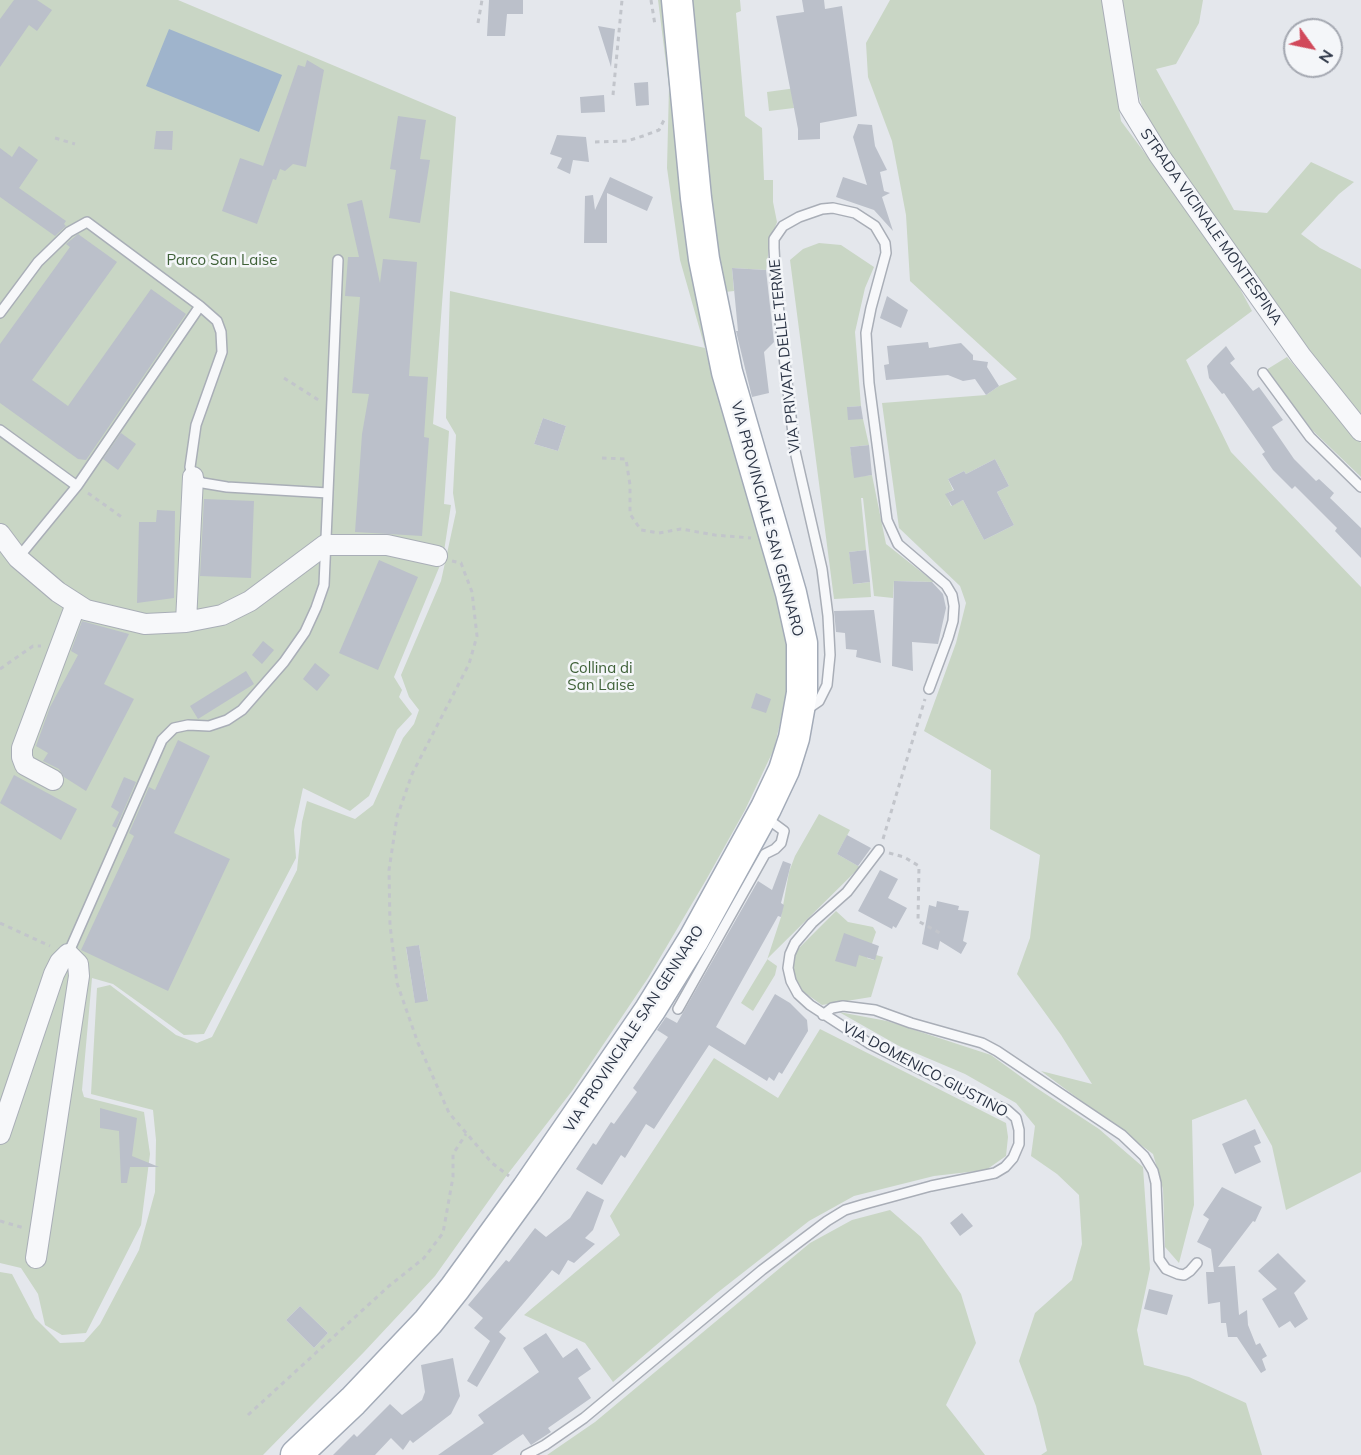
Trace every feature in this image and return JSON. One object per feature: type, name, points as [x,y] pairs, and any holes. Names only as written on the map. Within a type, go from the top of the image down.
[{"type":"main road","name":"VIA PROVINCIALE SAN GENNARO","points":[[296,1455],[353,1401],[428,1322],[527,1189],[678,966],[762,815],[784,770],[799,714],[802,693],[802,643],[791,593],[727,372],[704,259],[677,0]]},
{"type":"street","name":"STRADA VICINALE MONTESPINA","points":[[1112,0],[1130,106],[1159,155],[1300,356],[1361,431]]},
{"type":"street","points":[[186,622],[193,477]]},
{"type":"street","points":[[0,534],[18,558],[76,604],[86,610],[146,624],[186,622],[222,615],[250,601],[325,545],[387,544],[437,556]]},
{"type":"street","points":[[53,780],[26,765],[22,757],[22,748],[76,604]]},
{"type":"street","points":[[0,1134],[54,974],[60,962],[68,954],[78,964],[79,976],[36,1258]]},
{"type":"lane","name":"VIA PRIVATA DELLE TERME","points":[[799,714],[819,701],[827,685],[830,655],[828,616],[822,570],[795,451],[776,287],[774,239],[783,226],[799,217],[822,209],[833,208],[855,213],[875,226],[885,243],[885,259],[866,333],[869,383],[885,513],[889,530],[898,544],[946,585],[952,595],[954,606],[948,638],[929,688]]},
{"type":"lane","points":[[0,313],[38,262],[69,232],[87,222],[217,321],[221,332],[222,352],[196,426],[190,467],[193,477],[203,483],[227,487],[327,493]]},
{"type":"lane","points":[[68,954],[162,740],[174,728],[188,724],[209,726],[227,720],[242,710],[260,691],[305,632],[316,608],[324,585],[338,260]]},
{"type":"lane","points":[[18,558],[77,486],[200,306]]},
{"type":"lane","points":[[1263,373],[1310,437],[1361,487]]},
{"type":"lane","points":[[0,430],[77,486]]},
{"type":"lane","points":[[678,1009],[765,854],[781,843],[784,831],[762,815]]},
{"type":"lane","name":"VIA DOMENICO GIUSTINO","points":[[526,1455],[546,1445],[585,1418],[762,1270],[845,1210],[931,1186],[995,1173],[1005,1167],[1012,1158],[1018,1144],[1019,1130],[1016,1118],[1007,1110],[961,1090],[870,1044],[823,1015],[798,994],[791,981],[788,968],[790,954],[795,943],[802,933],[847,892],[879,850]]},
{"type":"lane","points":[[823,1015],[832,1008],[843,1006],[875,1010],[920,1026],[982,1043],[997,1051],[1122,1135],[1143,1156],[1153,1171],[1156,1183],[1159,1259],[1166,1269],[1178,1275],[1184,1275],[1197,1263]]},
{"type":"path","points":[[478,23],[482,0]]},
{"type":"path","points":[[613,95],[622,0]]},
{"type":"path","points":[[651,0],[656,32]]},
{"type":"path","points":[[595,142],[627,141],[660,130],[665,119],[664,107]]},
{"type":"path","points":[[55,138],[75,144]]},
{"type":"path","points":[[284,378],[330,408]]},
{"type":"path","points":[[602,458],[627,459],[630,514],[641,530],[659,533],[681,529],[754,538],[773,533]]},
{"type":"path","points":[[77,486],[123,518]]},
{"type":"path","points":[[437,556],[461,563],[472,592],[477,636],[469,664],[412,774],[397,816],[389,870],[390,925],[397,983],[408,1018],[449,1113],[492,1163],[527,1189]]},
{"type":"path","points":[[0,669],[33,646],[49,646],[57,651]]},
{"type":"path","points":[[929,688],[879,850],[904,856],[919,866],[918,921],[940,933]]},
{"type":"path","points":[[0,923],[68,954]]},
{"type":"path","points":[[248,1415],[389,1286],[424,1258],[443,1233],[453,1178],[453,1154],[466,1134]]},
{"type":"path","points":[[0,1221],[40,1233]]},
{"type":"green space","name":"Parco San Laise","points":[[0,0],[178,0],[456,117],[433,424],[449,431],[444,504],[451,505],[443,558],[394,677],[402,690],[399,697],[412,714],[397,730],[369,796],[350,811],[303,788],[294,830],[296,858],[204,1034],[184,1035],[113,984],[92,978],[82,1090],[84,1097],[144,1112],[150,1154],[141,1225],[86,1333],[62,1335],[45,1325],[38,1294],[21,1268],[0,1263]]},
{"type":"green space","points":[[658,0],[670,0],[706,298],[705,348],[680,260],[667,168],[669,87]]},
{"type":"green space","points":[[688,0],[740,0],[741,11],[736,13],[745,116],[762,128],[764,180],[773,180],[773,202],[777,222],[770,241],[766,270],[732,268],[734,291],[725,292],[723,275],[714,275]]},
{"type":"green space","points":[[890,0],[1102,0],[1121,121],[1225,261],[1252,311],[1186,360],[1231,452],[1361,587],[1361,1172],[1286,1210],[1272,1146],[1246,1099],[1192,1120],[1194,1205],[1179,1263],[1165,1247],[1163,1189],[1153,1154],[1041,1071],[1092,1084],[1061,1035],[1017,974],[1030,938],[1040,855],[990,829],[991,770],[924,731],[956,643],[966,603],[960,586],[899,528],[882,403],[986,395],[999,386],[1017,379],[910,281],[906,215],[892,141],[868,77],[866,43]],"holes":[[[995,459],[1009,486],[997,492],[1014,525],[984,540],[963,500],[951,506],[946,494],[953,490],[948,479],[964,471],[966,474]]]},
{"type":"green space","points":[[1120,0],[1203,0],[1199,23],[1176,64],[1156,69],[1234,210],[1267,213],[1311,162],[1354,182],[1339,194],[1301,234],[1320,248],[1361,269],[1361,416],[1300,339],[1147,123],[1129,63]]},
{"type":"green space","points":[[796,88],[798,101],[793,102],[794,108],[769,111],[767,92]]},
{"type":"green space","points":[[819,243],[841,245],[874,267],[865,288],[855,332],[861,406],[848,407],[863,419],[869,445],[850,447],[855,477],[872,475],[886,544],[934,582],[894,581],[893,598],[874,596],[863,498],[861,498],[866,550],[849,552],[854,584],[870,582],[871,597],[834,599],[790,260],[803,249]]},
{"type":"green space","name":"Collina di San Laise","points":[[450,291],[705,348],[778,596],[787,646],[786,697],[774,749],[745,810],[706,880],[648,978],[572,1091],[507,1175],[435,1276],[263,1455],[0,1455],[0,1272],[12,1274],[35,1318],[60,1343],[84,1342],[100,1324],[139,1250],[155,1192],[156,1140],[153,1110],[91,1094],[97,988],[110,985],[176,1035],[197,1043],[212,1037],[297,870],[302,822],[307,801],[355,819],[373,805],[403,738],[414,724],[419,710],[409,697],[401,675],[441,581],[456,512],[453,493],[456,435],[446,418]],"holes":[[[543,418],[566,426],[558,451],[534,444]],[[419,945],[428,1000],[415,1002],[406,948]],[[300,1306],[328,1333],[314,1348],[286,1320]]]},
{"type":"green space","points":[[1287,357],[1361,443],[1361,477],[1312,430],[1266,370]]},
{"type":"green space","points":[[819,814],[850,830],[837,854],[860,867],[767,959],[781,917],[789,872],[795,856]]},
{"type":"green space","points":[[836,911],[848,922],[873,927],[876,932],[867,958],[874,960],[876,955],[883,957],[871,997],[822,1005],[798,988],[792,973],[793,958],[799,948]]},
{"type":"green space","points":[[767,959],[777,966],[775,975],[753,1011],[741,1003]]},
{"type":"green space","points":[[839,1012],[887,1021],[991,1055],[1099,1129],[1143,1167],[1150,1269],[1137,1330],[1144,1365],[1189,1377],[1246,1403],[1262,1455],[1041,1455],[1047,1451],[1036,1406],[1019,1361],[1035,1313],[1072,1280],[1082,1244],[1079,1195],[1057,1174],[1031,1156],[1035,1126],[1016,1103],[965,1074],[899,1046]]},
{"type":"green space","points":[[820,1029],[1006,1123],[1008,1137],[1006,1156],[986,1170],[934,1176],[854,1196],[809,1221],[717,1293],[613,1382],[585,1343],[524,1315],[620,1235],[610,1216],[714,1058],[778,1098]]},
{"type":"green space","points":[[890,1210],[921,1237],[961,1294],[976,1343],[946,1405],[985,1455],[547,1455],[595,1422],[810,1243],[852,1220]]},
{"type":"water","points":[[169,29],[282,75],[259,132],[146,86]]},
{"type":"building","points":[[14,0],[37,0],[52,10],[37,31],[29,25],[0,67],[0,19]]},
{"type":"building","points":[[489,0],[523,0],[523,14],[507,14],[505,36],[487,36]]},
{"type":"building","points":[[802,0],[824,0],[825,9],[842,6],[857,116],[820,123],[820,139],[798,140],[798,129],[776,16],[804,12]]},
{"type":"building","points":[[598,26],[615,29],[611,67]]},
{"type":"building","points":[[307,60],[324,70],[306,167],[293,164],[285,171],[280,169],[276,180],[273,179],[257,224],[222,211],[240,158],[263,166],[298,65],[305,67]]},
{"type":"building","points":[[648,82],[649,105],[636,106],[634,83]]},
{"type":"building","points":[[604,95],[605,112],[581,113],[580,97]]},
{"type":"building","points":[[398,116],[426,120],[420,159],[430,160],[420,223],[389,218],[396,170],[390,169]]},
{"type":"building","points":[[858,124],[872,125],[875,146],[887,170],[880,172],[884,191],[890,193],[882,197],[893,231],[874,210],[836,197],[843,177],[867,185],[853,137]]},
{"type":"building","points":[[156,131],[173,131],[172,150],[154,149]]},
{"type":"building","points":[[557,135],[586,137],[589,162],[573,160],[570,174],[557,168],[562,158],[550,154]]},
{"type":"building","points":[[19,146],[38,160],[19,188],[66,221],[64,224],[66,226],[55,236],[0,197],[0,148],[12,157]]},
{"type":"building","points":[[610,177],[653,197],[647,211],[607,193],[607,243],[584,243],[585,196],[593,195],[595,210]]},
{"type":"building","points":[[362,200],[380,283],[383,259],[417,262],[409,376],[428,377],[424,437],[429,438],[422,536],[355,532],[362,434],[369,394],[352,393],[360,297],[345,296],[348,257],[359,257],[347,204]]},
{"type":"building","points":[[78,234],[117,262],[32,380],[68,406],[151,289],[186,314],[86,460],[78,459],[0,403],[0,344],[70,247],[66,244]]},
{"type":"building","points":[[732,268],[766,270],[774,342],[764,352],[769,393],[752,397],[736,331],[738,331]]},
{"type":"building","points":[[887,296],[908,310],[901,328],[880,318]]},
{"type":"building","points":[[928,342],[929,348],[961,343],[973,355],[973,360],[988,362],[987,367],[999,386],[986,395],[975,379],[963,381],[948,375],[886,380],[884,365],[889,364],[887,346]]},
{"type":"building","points":[[1226,346],[1235,359],[1230,363],[1253,391],[1259,387],[1283,420],[1272,427],[1294,459],[1316,481],[1319,479],[1334,493],[1330,498],[1361,528],[1361,558],[1335,531],[1337,528],[1295,486],[1292,489],[1273,470],[1262,454],[1265,452],[1224,393],[1222,394],[1209,378],[1207,366]]},
{"type":"building","points":[[861,406],[863,419],[848,420],[847,407]]},
{"type":"building","points":[[543,418],[566,426],[558,451],[534,444]]},
{"type":"building","points":[[121,433],[136,444],[118,470],[103,459]]},
{"type":"building","points":[[869,445],[872,475],[854,478],[850,447]]},
{"type":"building","points":[[995,459],[1009,486],[997,492],[1014,525],[984,540],[963,500],[952,506],[945,494],[954,490],[948,479],[964,471],[966,474]]},
{"type":"building","points":[[204,499],[254,501],[251,578],[200,576]]},
{"type":"building","points":[[157,510],[175,511],[174,598],[137,603],[139,522],[156,522]]},
{"type":"building","points":[[866,550],[870,582],[853,584],[849,552]]},
{"type":"building","points":[[379,560],[418,577],[378,670],[339,653]]},
{"type":"building","points":[[894,581],[932,582],[943,594],[946,608],[938,644],[912,642],[913,671],[892,666]]},
{"type":"building","points":[[874,610],[881,663],[856,657],[857,650],[846,649],[845,633],[836,632],[834,611]]},
{"type":"building","points":[[82,621],[129,634],[104,684],[134,699],[86,791],[64,777],[59,769],[43,761],[48,753],[36,746],[50,707],[78,655],[71,651]]},
{"type":"building","points":[[263,641],[274,650],[262,664],[252,655]]},
{"type":"building","points":[[315,663],[330,675],[317,691],[303,679]]},
{"type":"building","points":[[246,671],[254,684],[198,719],[190,706]]},
{"type":"building","points":[[756,693],[771,699],[766,713],[751,708]]},
{"type":"building","points":[[178,740],[210,756],[174,833],[230,859],[168,991],[81,950],[134,836],[129,833],[149,787],[155,790]]},
{"type":"building","points":[[14,775],[77,809],[61,840],[0,803]]},
{"type":"building","points":[[124,777],[136,782],[116,828],[112,826],[119,812],[111,807]]},
{"type":"building","points":[[847,835],[871,848],[858,866],[837,854]]},
{"type":"building","points":[[783,861],[791,864],[781,903],[784,905],[781,917],[778,916],[716,1027],[745,1045],[775,994],[790,1003],[807,1020],[808,1031],[782,1074],[779,1072],[774,1081],[769,1077],[767,1081],[709,1045],[654,1129],[646,1124],[625,1158],[621,1155],[602,1185],[576,1169],[593,1143],[596,1145],[611,1122],[614,1124],[637,1092],[633,1088],[668,1037],[657,1030],[666,1017],[677,1023],[758,881],[772,890]]},
{"type":"building","points":[[880,870],[898,879],[888,898],[907,908],[896,928],[893,926],[892,929],[858,911]]},
{"type":"building","points":[[937,901],[959,906],[958,910],[969,911],[963,941],[967,943],[961,954],[940,941],[938,950],[922,944],[929,905],[936,907]]},
{"type":"building","points":[[844,933],[879,946],[875,960],[859,955],[856,967],[835,961]]},
{"type":"building","points":[[419,945],[428,1001],[415,1003],[406,947]]},
{"type":"building","points":[[100,1108],[137,1118],[132,1156],[159,1167],[130,1167],[127,1183],[121,1183],[119,1131],[100,1128]]},
{"type":"building","points":[[1255,1129],[1261,1143],[1254,1146],[1261,1162],[1235,1174],[1222,1144]]},
{"type":"building","points":[[1222,1187],[1262,1207],[1255,1222],[1253,1221],[1218,1267],[1235,1266],[1239,1315],[1247,1310],[1248,1325],[1256,1345],[1260,1343],[1267,1356],[1262,1359],[1266,1370],[1261,1373],[1237,1337],[1228,1337],[1226,1323],[1221,1323],[1220,1302],[1208,1304],[1206,1272],[1214,1272],[1211,1249],[1197,1242],[1209,1219],[1203,1215]]},
{"type":"building","points":[[587,1191],[604,1200],[593,1230],[585,1238],[595,1244],[574,1263],[568,1260],[559,1275],[552,1270],[499,1332],[506,1338],[477,1387],[467,1381],[490,1341],[474,1328],[483,1318],[468,1305],[506,1260],[509,1262],[535,1228],[546,1237],[570,1218]]},
{"type":"building","points":[[962,1213],[973,1226],[960,1236],[950,1223]]},
{"type":"building","points":[[1278,1253],[1306,1281],[1294,1293],[1308,1319],[1295,1328],[1290,1321],[1279,1328],[1262,1299],[1277,1289],[1258,1271]]},
{"type":"building","points":[[1149,1289],[1173,1295],[1167,1315],[1144,1309]]},
{"type":"building","points":[[300,1306],[328,1333],[314,1348],[286,1320]]},
{"type":"building","points":[[546,1333],[563,1358],[577,1348],[591,1369],[578,1378],[591,1398],[548,1428],[551,1432],[531,1445],[523,1434],[492,1455],[438,1455],[484,1423],[478,1415],[539,1372],[523,1348]]},
{"type":"building","points":[[453,1358],[460,1396],[451,1414],[413,1443],[410,1440],[403,1450],[391,1438],[375,1455],[333,1455],[354,1434],[357,1437],[390,1404],[402,1415],[422,1400],[425,1392],[421,1365]]}]
